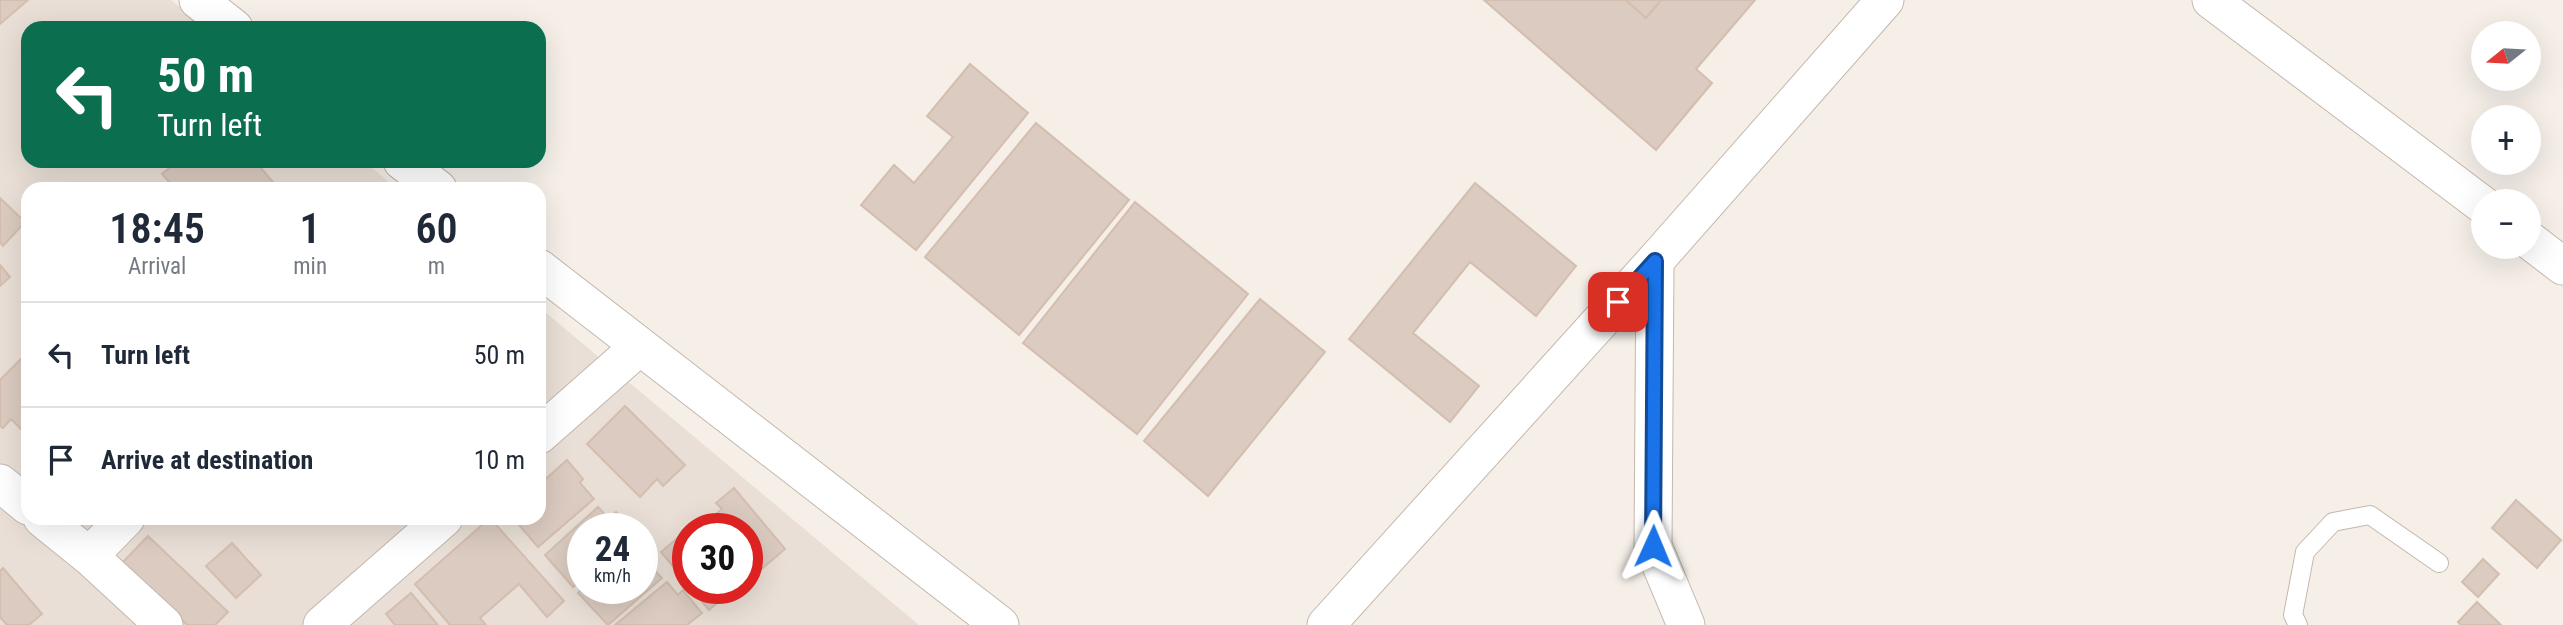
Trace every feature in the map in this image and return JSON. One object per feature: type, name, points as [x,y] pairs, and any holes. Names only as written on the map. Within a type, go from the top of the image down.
[{"type":"street","points":[[198,0],[225,21]]},
{"type":"street","points":[[1326,625],[1655,261],[1885,0]]},
{"type":"street","points":[[2211,0],[2471,196]]},
{"type":"street","points":[[411,168],[429,182]]},
{"type":"street","points":[[2541,249],[2563,266]]},
{"type":"street","points":[[1655,261],[1653,546],[1686,625]]},
{"type":"street","points":[[546,274],[1000,625]]},
{"type":"street","points":[[546,429],[639,347]]},
{"type":"street","points":[[0,483],[21,500]]},
{"type":"street","points":[[51,525],[89,556],[164,625]]},
{"type":"street","points":[[89,556],[119,525]]},
{"type":"street","points":[[322,625],[436,525]]},
{"type":"lane","points":[[2298,625],[2293,615],[2305,552],[2333,522],[2370,515],[2439,563]]},
{"type":"shaded area","points":[[0,0],[171,0],[196,21],[21,21],[21,168],[372,168],[389,182],[21,182],[21,525],[546,525],[546,313],[919,625],[0,625]]},
{"type":"building","points":[[0,0],[28,0],[0,24]]},
{"type":"building","points":[[1484,0],[1626,0],[1646,18],[1661,0],[1755,0],[1696,69],[1712,83],[1656,150]]},
{"type":"building","points":[[1626,0],[1661,0],[1646,18]]},
{"type":"building","points":[[970,64],[1028,113],[916,250],[861,205],[894,165],[914,183],[953,137],[927,116]]},
{"type":"building","points":[[1036,123],[1129,200],[1019,335],[925,257]]},
{"type":"building","points":[[169,168],[261,168],[273,182],[169,182],[162,174]]},
{"type":"building","points":[[1475,183],[1576,266],[1536,316],[1470,262],[1413,333],[1479,386],[1450,422],[1349,339]]},
{"type":"building","points":[[0,198],[21,218],[21,226],[3,246],[0,242]]},
{"type":"building","points":[[1135,202],[1248,294],[1137,434],[1023,343]]},
{"type":"building","points":[[0,265],[10,277],[0,286]]},
{"type":"building","points":[[1260,299],[1325,352],[1208,496],[1144,441]]},
{"type":"building","points":[[21,359],[21,429],[11,419],[3,428],[0,426],[0,380]]},
{"type":"building","points":[[625,406],[685,465],[663,486],[657,479],[640,497],[587,444]]},
{"type":"building","points":[[567,460],[583,479],[580,483],[594,499],[578,513],[567,513],[567,522],[538,547],[519,525],[546,525],[546,479]]},
{"type":"building","points":[[734,488],[755,513],[717,513],[722,509],[716,503]]},
{"type":"building","points":[[2516,500],[2561,540],[2537,568],[2492,528]]},
{"type":"building","points":[[598,507],[603,513],[591,513]]},
{"type":"building","points":[[763,523],[785,549],[763,568]]},
{"type":"building","points":[[482,525],[496,525],[564,601],[547,617],[519,584],[480,618],[486,625],[450,625],[415,584]]},
{"type":"building","points":[[567,535],[567,580],[545,555]]},
{"type":"building","points":[[148,536],[228,612],[215,625],[187,625],[123,562]]},
{"type":"building","points":[[232,543],[261,575],[236,598],[206,566]]},
{"type":"building","points":[[672,543],[672,565],[661,552]]},
{"type":"building","points":[[2483,559],[2499,574],[2478,597],[2462,582]]},
{"type":"building","points":[[3,568],[42,614],[29,625],[7,625],[0,617],[0,571]]},
{"type":"building","points":[[667,582],[672,588],[672,604],[695,604],[702,613],[687,625],[615,625],[640,604],[658,604],[658,589]]},
{"type":"building","points":[[411,593],[438,625],[395,625],[386,614]]},
{"type":"building","points":[[2477,602],[2501,625],[2461,625],[2458,622]]},
{"type":"building","points":[[588,604],[632,604],[608,625]]},
{"type":"building","points":[[704,604],[716,604],[709,610]]},
{"type":"route","points":[[1618,302],[1655,261],[1653,546]]}]
